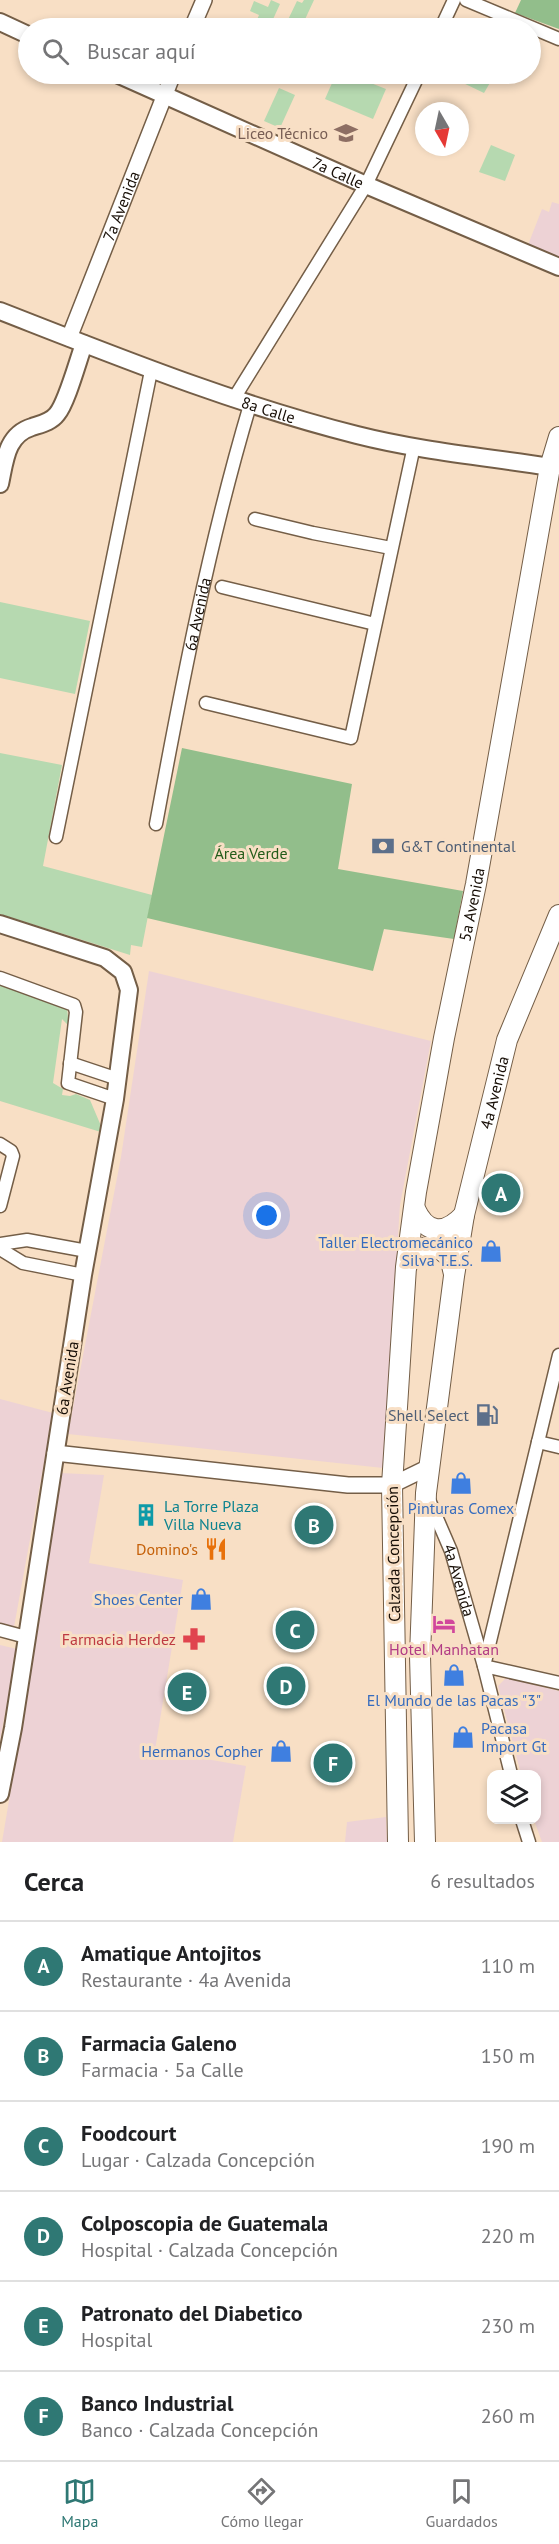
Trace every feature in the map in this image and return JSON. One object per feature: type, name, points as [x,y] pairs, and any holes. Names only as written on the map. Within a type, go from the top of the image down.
[{"type":"main road","points":[[0,22],[18,30]]},
{"type":"main road","name":"7a Calle","points":[[141,84],[366,185],[559,267]]},
{"type":"main road","name":"8a Calle","points":[[0,311],[151,371],[250,405],[360,436],[550,467]]},
{"type":"main road","name":"7a Avenida","points":[[0,484],[9,448],[14,438],[23,430],[48,422],[59,412],[76,341]]},
{"type":"main road","name":"5a Avenida","points":[[406,1267],[444,1038],[476,884],[550,467],[558,443]]},
{"type":"main road","name":"4a Avenida","points":[[454,1276],[464,1215],[507,1040],[559,915]]},
{"type":"main road","name":"6a Avenida","points":[[0,924],[96,953],[117,965],[126,977],[129,990],[115,1100],[83,1275],[0,1794]]},
{"type":"main road","points":[[415,1209],[422,1222],[434,1229],[448,1228],[464,1215]]},
{"type":"main road","points":[[406,1267],[416,1252],[430,1246],[438,1247],[450,1257],[454,1276]]},
{"type":"main road","name":"Calzada Concepción","points":[[398,1842],[392,1485],[406,1267]]},
{"type":"main road","name":"Calzada Concepción","points":[[425,1842],[420,1656],[426,1494],[454,1276]]},
{"type":"street","points":[[196,18],[204,0]]},
{"type":"street","points":[[446,18],[454,0]]},
{"type":"street","points":[[466,0],[509,18]]},
{"type":"street","points":[[541,31],[559,39]]},
{"type":"street","name":"7a Avenida","points":[[76,341],[169,84]]},
{"type":"street","points":[[233,400],[366,185],[414,84]]},
{"type":"street","points":[[56,837],[151,371]]},
{"type":"street","name":"6a Avenida","points":[[156,824],[179,698],[211,553],[250,405]]},
{"type":"street","points":[[206,702],[351,738],[414,446]]},
{"type":"street","points":[[255,519],[391,548]]},
{"type":"street","points":[[222,587],[375,624]]},
{"type":"street","points":[[0,978],[69,1002],[76,1009],[68,1083],[115,1100]]},
{"type":"street","points":[[70,1063],[118,1079]]},
{"type":"street","points":[[0,1144],[11,1151],[12,1160],[0,1206]]},
{"type":"street","points":[[0,1244],[27,1240],[87,1251]]},
{"type":"street","points":[[0,1249],[22,1263],[83,1275]]},
{"type":"street","points":[[559,1355],[484,1666],[559,1683]]},
{"type":"street","points":[[538,1442],[559,1447]]},
{"type":"street","points":[[55,1453],[348,1485],[392,1485],[429,1467]]},
{"type":"street","name":"4a Avenida","points":[[426,1494],[451,1551],[484,1666],[510,1770]]},
{"type":"street","points":[[0,1630],[26,1637]]},
{"type":"street","points":[[523,1824],[529,1842]]},
{"type":"shaded area","points":[[552,202],[559,204],[559,257],[528,245],[542,209],[549,212]]},
{"type":"shaded area","points":[[149,971],[431,1041],[400,1205],[383,1468],[68,1434],[121,1157]]},
{"type":"shaded area","points":[[0,1399],[53,1413],[14,1627],[0,1623]]},
{"type":"shaded area","points":[[60,1473],[104,1475],[89,1563],[183,1580],[155,1750],[246,1766],[233,1842],[2,1842],[34,1653],[34,1625]]},
{"type":"shaded area","points":[[0,1645],[17,1649],[0,1740]]},
{"type":"shaded area","points":[[506,1678],[559,1691],[559,1842],[542,1842],[535,1824],[541,1824],[541,1770],[520,1770],[498,1686]]},
{"type":"shaded area","points":[[386,1817],[387,1842],[345,1842],[347,1822]]},
{"type":"green space","points":[[271,0],[280,4],[274,18],[258,18],[259,15],[250,11],[254,1],[268,7]]},
{"type":"green space","points":[[304,0],[314,0],[306,18],[289,18],[297,1],[302,3]]},
{"type":"green space","points":[[521,0],[559,0],[559,29],[541,22],[541,18],[529,18],[515,13]]},
{"type":"green space","points":[[332,84],[373,84],[386,89],[373,119],[325,99]]},
{"type":"green space","points":[[465,84],[489,84],[484,93]]},
{"type":"green space","points":[[279,88],[295,95],[280,128],[264,121]]},
{"type":"green space","points":[[491,145],[515,155],[505,181],[479,172]]},
{"type":"green space","points":[[0,602],[90,621],[75,694],[0,678]]},
{"type":"green space","name":"Área Verde","points":[[182,748],[352,784],[338,869],[463,891],[454,939],[384,929],[373,971],[147,918]]},
{"type":"green space","points":[[0,753],[62,765],[43,866],[152,895],[142,947],[131,945],[130,955],[0,914]]},
{"type":"green space","points":[[0,985],[67,1008],[69,1026],[62,1019],[53,1083],[63,1089],[62,1095],[76,1094],[90,1100],[104,1133],[0,1101]]},
{"type":"place","name":"Liceo Técnico","points":[[346,133]]},
{"type":"place","name":"G&T Continental","points":[[383,846]]},
{"type":"place","name":"Amatique Antojitos","points":[[501,1193]]},
{"type":"place","name":"Taller Electromecánico Silva T.E.S.","points":[[491,1251]]},
{"type":"place","name":"Shell Select","points":[[487,1415]]},
{"type":"place","name":"Pinturas Comex","points":[[461,1483]]},
{"type":"place","name":"La Torre Plaza Villa Nueva","points":[[146,1515]]},
{"type":"place","name":"Farmacia Galeno","points":[[314,1525]]},
{"type":"place","name":"Domino's","points":[[216,1549]]},
{"type":"place","name":"Shoes Center","points":[[201,1599]]},
{"type":"place","name":"Hotel Manhatan","points":[[444,1624]]},
{"type":"place","name":"Foodcourt","points":[[295,1630]]},
{"type":"place","name":"Farmacia Herdez","points":[[194,1639]]},
{"type":"place","name":"El Mundo de las Pacas \"3\"","points":[[454,1675]]},
{"type":"place","name":"Colposcopia de Guatemala","points":[[286,1686]]},
{"type":"place","name":"Patronato del Diabetico","points":[[187,1692]]},
{"type":"place","name":"Pacasa Import Gt","points":[[463,1737]]},
{"type":"place","name":"Hermanos Copher","points":[[281,1751]]},
{"type":"place","name":"Banco Industrial","points":[[333,1763]]}]
